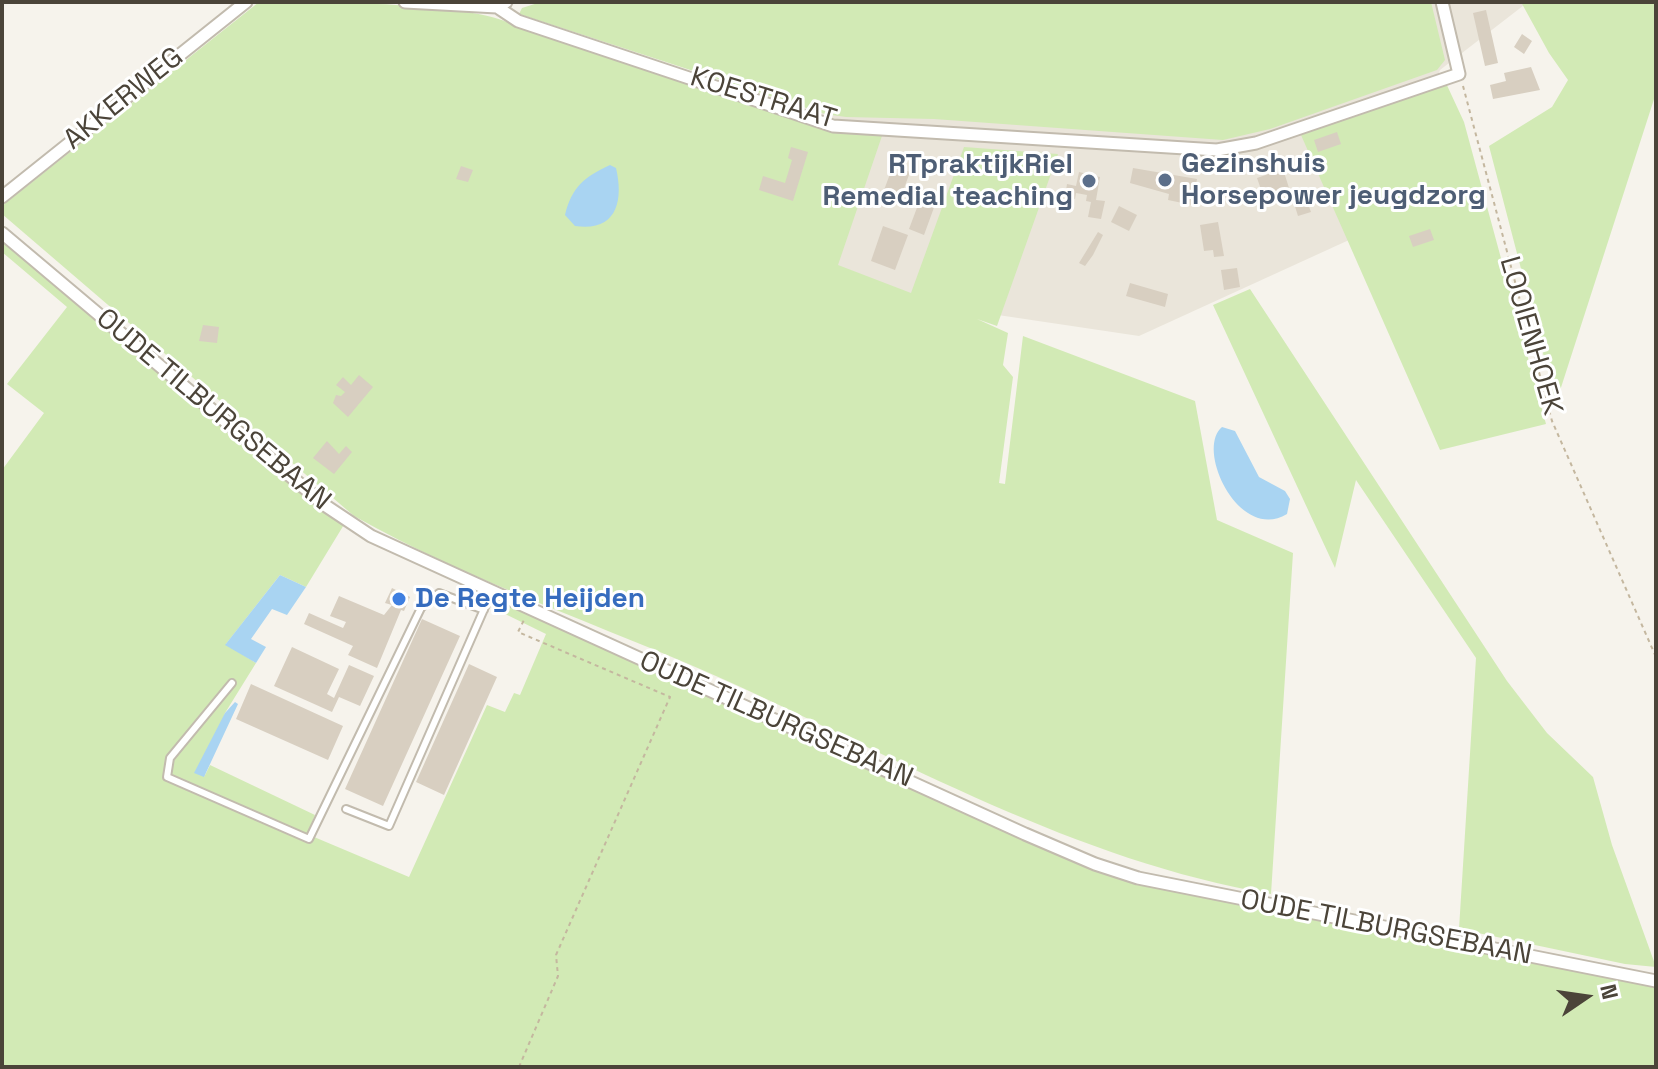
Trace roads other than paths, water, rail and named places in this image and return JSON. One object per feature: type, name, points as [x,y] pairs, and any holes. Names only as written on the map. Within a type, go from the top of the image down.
[{"type":"street","name":"AKKERWEG","points":[[2,197],[246,2]]},
{"type":"street","points":[[405,2],[502,4]]},
{"type":"street","name":"KOESTRAAT","points":[[502,4],[518,21],[833,126],[1227,149],[1256,143],[1459,74],[1442,2]]},
{"type":"street","name":"OUDE TILBURGSEBAAN","points":[[2,233],[326,506],[371,536],[1025,834],[1115,871],[1656,981]]},
{"type":"lane","points":[[346,809],[389,826],[492,591]]},
{"type":"lane","points":[[232,683],[170,758],[167,777],[309,839],[421,608],[439,593],[484,610]]},
{"type":"water","points":[[610,165],[616,168],[618,180],[619,192],[614,212],[600,224],[575,226],[565,215],[575,190],[593,174]]},
{"type":"water","points":[[1222,427],[1235,431],[1259,477],[1285,491],[1290,499],[1287,514],[1269,519],[1253,516],[1238,505],[1226,490],[1214,454],[1215,438]]},
{"type":"water","points":[[280,575],[306,587],[287,615],[272,609],[251,639],[266,647],[256,663],[225,645]]},
{"type":"water","points":[[235,702],[238,704],[204,777],[194,773],[225,713]]},
{"type":"place","name":"Gezinshuis Horsepower jeugdzorg","points":[[1165,180]]},
{"type":"place","name":"RTpraktijkRiel Remedial teaching","points":[[1089,181]]},
{"type":"place","name":"De Regte Heijden","points":[[399,599]]}]
